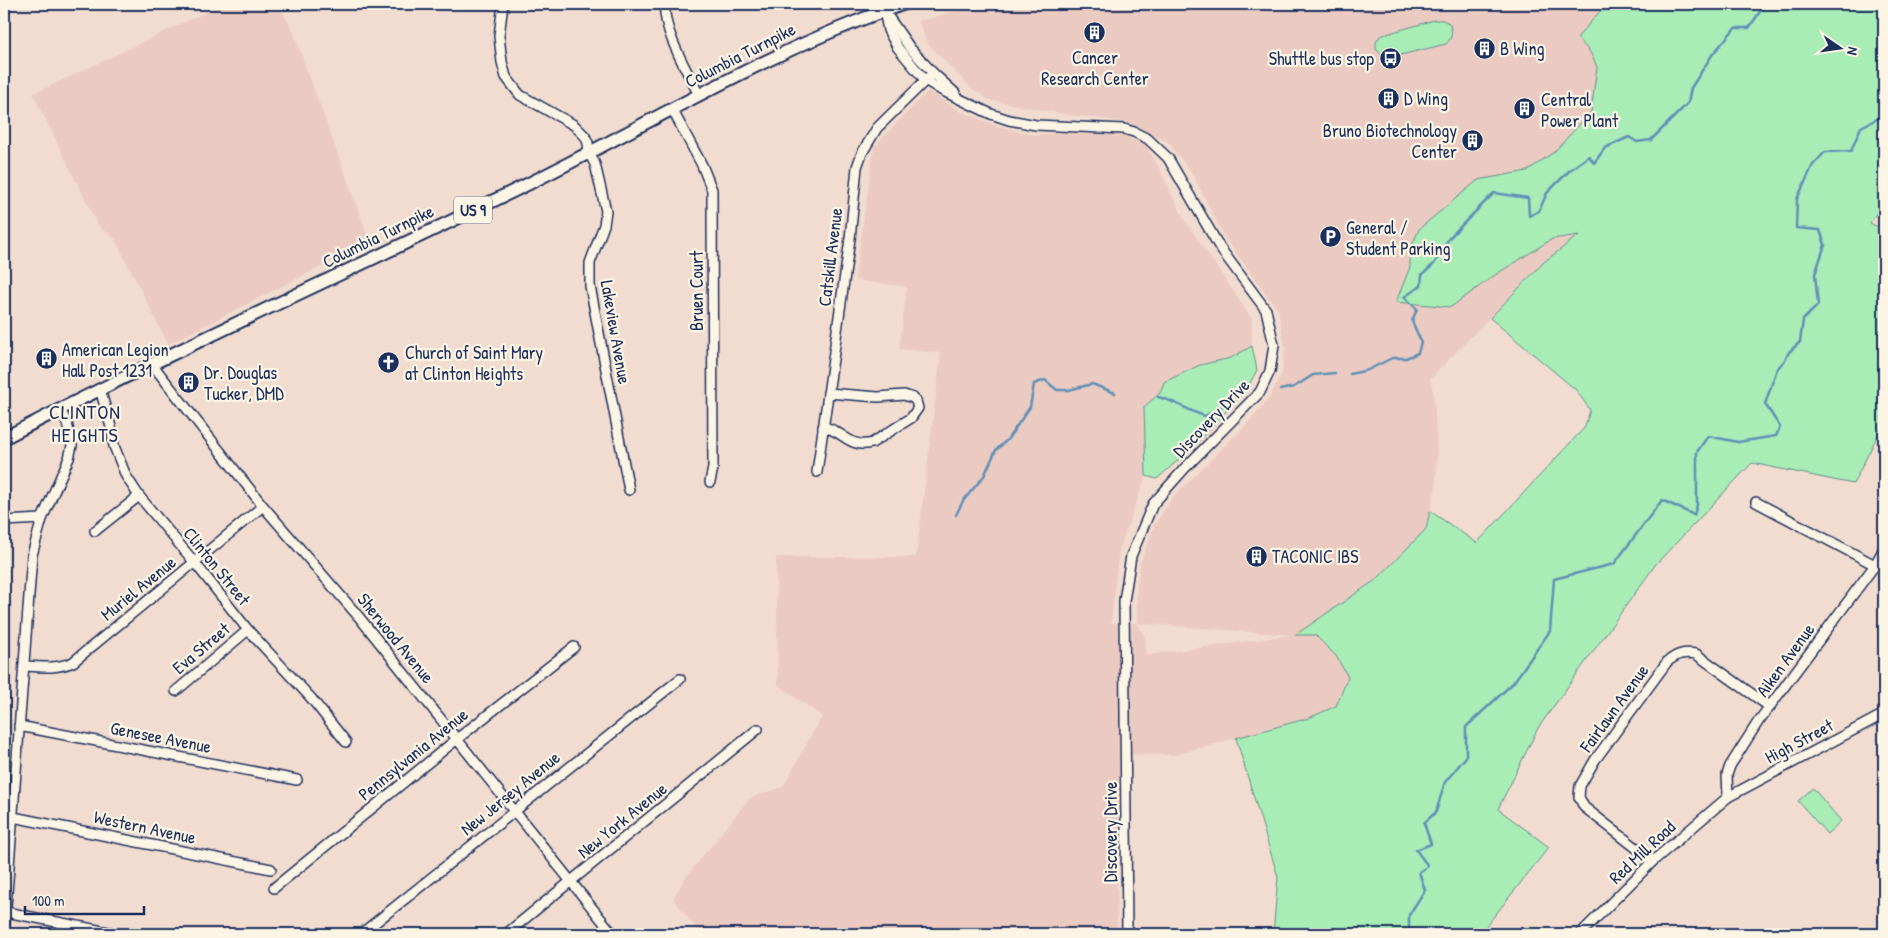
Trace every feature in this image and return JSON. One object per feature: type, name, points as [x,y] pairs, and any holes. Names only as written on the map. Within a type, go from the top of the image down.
[{"type":"main road","name":"Columbia Turnpike","points":[[4,438],[152,364],[589,153],[784,52],[834,29],[904,4]]},
{"type":"street","name":"Lakeview Avenue","points":[[503,4],[499,36],[502,62],[506,76],[520,95],[574,125],[585,136],[589,153],[595,164],[606,211],[604,225],[590,262],[590,286],[629,490]]},
{"type":"street","points":[[665,4],[664,13],[668,28],[698,95]]},
{"type":"street","name":"Discovery Drive","points":[[884,10],[910,48],[933,73],[964,101]]},
{"type":"street","name":"Discovery Drive","points":[[884,10],[888,30],[898,48],[925,80],[964,101],[1009,120],[1036,125],[1124,129],[1148,139],[1168,158],[1220,248],[1262,304],[1270,324],[1274,345],[1270,371],[1260,392],[1185,468],[1153,504],[1130,556],[1124,602],[1127,934]]},
{"type":"street","name":"Catskill Avenue","points":[[817,472],[850,239],[858,167],[862,152],[877,128],[933,73]]},
{"type":"street","name":"Bruen Court","points":[[672,109],[702,165],[712,190],[713,468],[710,482]]},
{"type":"street","name":"Sherwood Avenue","points":[[152,364],[263,506],[360,617],[570,883],[613,934]]},
{"type":"street","name":"Clinton Street","points":[[100,390],[114,446],[126,476],[139,496],[248,630],[311,698],[346,742]]},
{"type":"street","points":[[823,427],[852,442],[866,444],[911,418],[918,408],[913,398],[904,395],[878,397],[828,393]]},
{"type":"street","points":[[4,934],[32,555],[42,520],[69,458],[72,446],[67,423],[60,409]]},
{"type":"street","points":[[96,531],[139,496]]},
{"type":"street","points":[[1756,502],[1884,568]]},
{"type":"street","name":"Muriel Avenue","points":[[24,666],[55,667],[73,662],[263,506]]},
{"type":"street","points":[[4,521],[42,520]]},
{"type":"street","name":"Aiken Avenue","points":[[1728,797],[1727,775],[1730,766],[1758,722],[1875,565],[1884,548]]},
{"type":"street","name":"Eva Street","points":[[176,691],[248,630]]},
{"type":"street","name":"Pennsylvania Avenue","points":[[274,888],[457,739],[574,647]]},
{"type":"street","name":"Fairlawn Avenue","points":[[1652,861],[1584,807],[1579,797],[1580,786],[1595,760],[1667,662],[1676,654],[1684,652],[1696,654],[1770,707]]},
{"type":"street","name":"New Jersey Avenue","points":[[361,934],[680,679]]},
{"type":"street","name":"High Street","points":[[1728,797],[1884,714]]},
{"type":"street","name":"Genesee Avenue","points":[[19,726],[297,780]]},
{"type":"street","name":"New York Avenue","points":[[506,934],[758,730]]},
{"type":"street","name":"Red Mill Road","points":[[1580,934],[1652,861],[1728,797]]},
{"type":"street","points":[[4,801],[14,802]]},
{"type":"street","name":"Western Avenue","points":[[13,816],[270,869]]},
{"type":"street","points":[[6,912],[118,934]]},
{"type":"shaded area","points":[[223,4],[278,4],[292,29],[370,242],[168,344],[115,239],[99,227],[33,94]]},
{"type":"shaded area","points":[[981,4],[1734,4],[1724,128],[1544,262],[1430,379],[1434,397],[1437,450],[1436,486],[1426,529],[1377,579],[1296,635],[1315,635],[1336,656],[1348,677],[1336,706],[1309,718],[1175,755],[1119,754],[1117,934],[701,934],[673,899],[685,878],[750,798],[783,787],[822,716],[778,685],[776,557],[916,557],[941,353],[899,349],[907,287],[855,280],[874,147],[928,91],[960,111],[997,126],[1035,135],[1067,132],[1124,136],[1145,144],[1183,217],[1252,319],[1252,346],[1231,358],[1200,365],[1160,393],[1144,407],[1146,476],[1119,550],[1111,623],[1137,623],[1137,588],[1140,563],[1155,524],[1172,498],[1250,421],[1269,398],[1282,373],[1285,346],[1278,310],[1225,238],[1192,173],[1167,141],[1125,122],[1069,115],[989,100],[971,88],[926,42],[919,21]],"holes":[[[1137,623],[1292,635],[1146,655],[1145,637]]]},
{"type":"green space","points":[[1606,4],[1884,4],[1884,201],[1870,223],[1884,230],[1884,423],[1853,484],[1752,463],[1656,564],[1538,728],[1498,809],[1549,847],[1480,934],[1273,934],[1278,877],[1236,738],[1309,718],[1336,706],[1348,677],[1336,656],[1315,635],[1295,635],[1377,579],[1426,529],[1430,511],[1477,543],[1585,427],[1590,410],[1576,390],[1490,318],[1544,262],[1579,235],[1552,239],[1495,275],[1451,307],[1396,302],[1410,267],[1410,251],[1419,229],[1478,180],[1527,171],[1554,152],[1591,112],[1597,67],[1590,52],[1577,38]]},
{"type":"green space","points":[[1434,20],[1443,20],[1449,23],[1452,34],[1446,44],[1388,58],[1384,58],[1376,49],[1376,42],[1380,36]]},
{"type":"green space","points":[[1252,346],[1257,370],[1247,389],[1193,447],[1157,479],[1146,476],[1144,407],[1160,393],[1164,382],[1200,365],[1231,358]]},
{"type":"green space","points":[[1813,788],[1841,821],[1827,834],[1798,801]]},
{"type":"waterway","points":[[1350,374],[1368,370],[1392,358],[1406,358],[1418,353],[1421,342],[1412,321],[1417,309],[1404,297],[1421,286],[1422,275],[1434,264],[1449,238],[1494,193],[1528,198],[1529,216],[1539,211],[1547,193],[1570,170],[1589,156],[1594,163],[1605,148],[1629,137],[1637,142],[1651,140],[1688,103],[1691,88],[1712,55],[1735,28],[1749,28],[1765,4]]},
{"type":"waterway","points":[[1409,934],[1409,915],[1425,890],[1419,872],[1428,866],[1416,850],[1431,844],[1424,823],[1436,812],[1445,782],[1466,757],[1466,727],[1513,683],[1550,631],[1554,579],[1614,564],[1662,500],[1694,515],[1697,505],[1697,452],[1708,436],[1738,442],[1776,436],[1780,427],[1765,404],[1777,369],[1789,352],[1800,342],[1803,320],[1818,305],[1815,274],[1825,245],[1820,230],[1796,228],[1797,199],[1813,165],[1825,152],[1851,151],[1861,127],[1883,116],[1884,113]]},
{"type":"waterway","points":[[1280,390],[1294,387],[1313,375],[1335,373]]},
{"type":"waterway","points":[[956,515],[963,501],[984,476],[996,450],[1007,440],[1030,407],[1034,384],[1045,380],[1057,390],[1069,390],[1092,384],[1115,393]]},
{"type":"waterway","points":[[1158,397],[1205,416],[1224,405]]},
{"type":"place","name":"Cancer Research Center","points":[[1095,32]]},
{"type":"place","name":"B Wing","points":[[1484,48]]},
{"type":"place","name":"Shuttle bus stop","points":[[1390,58]]},
{"type":"place","name":"D Wing","points":[[1388,98]]},
{"type":"place","name":"Central Power Plant","points":[[1525,109]]},
{"type":"place","name":"Bruno Biotechnology Center","points":[[1473,140]]},
{"type":"place","name":"General / Student Parking","points":[[1330,237]]},
{"type":"place","name":"American Legion Hall Post 1231","points":[[46,359]]},
{"type":"place","name":"Church of Saint Mary at Clinton Heights","points":[[389,362]]},
{"type":"place","name":"Dr. Douglas Tucker, DMD","points":[[188,382]]},
{"type":"place","name":"TACONIC IBS","points":[[1256,556]]},
{"type":"district","name":"CLINTON HEIGHTS","points":[[85,422]]}]
